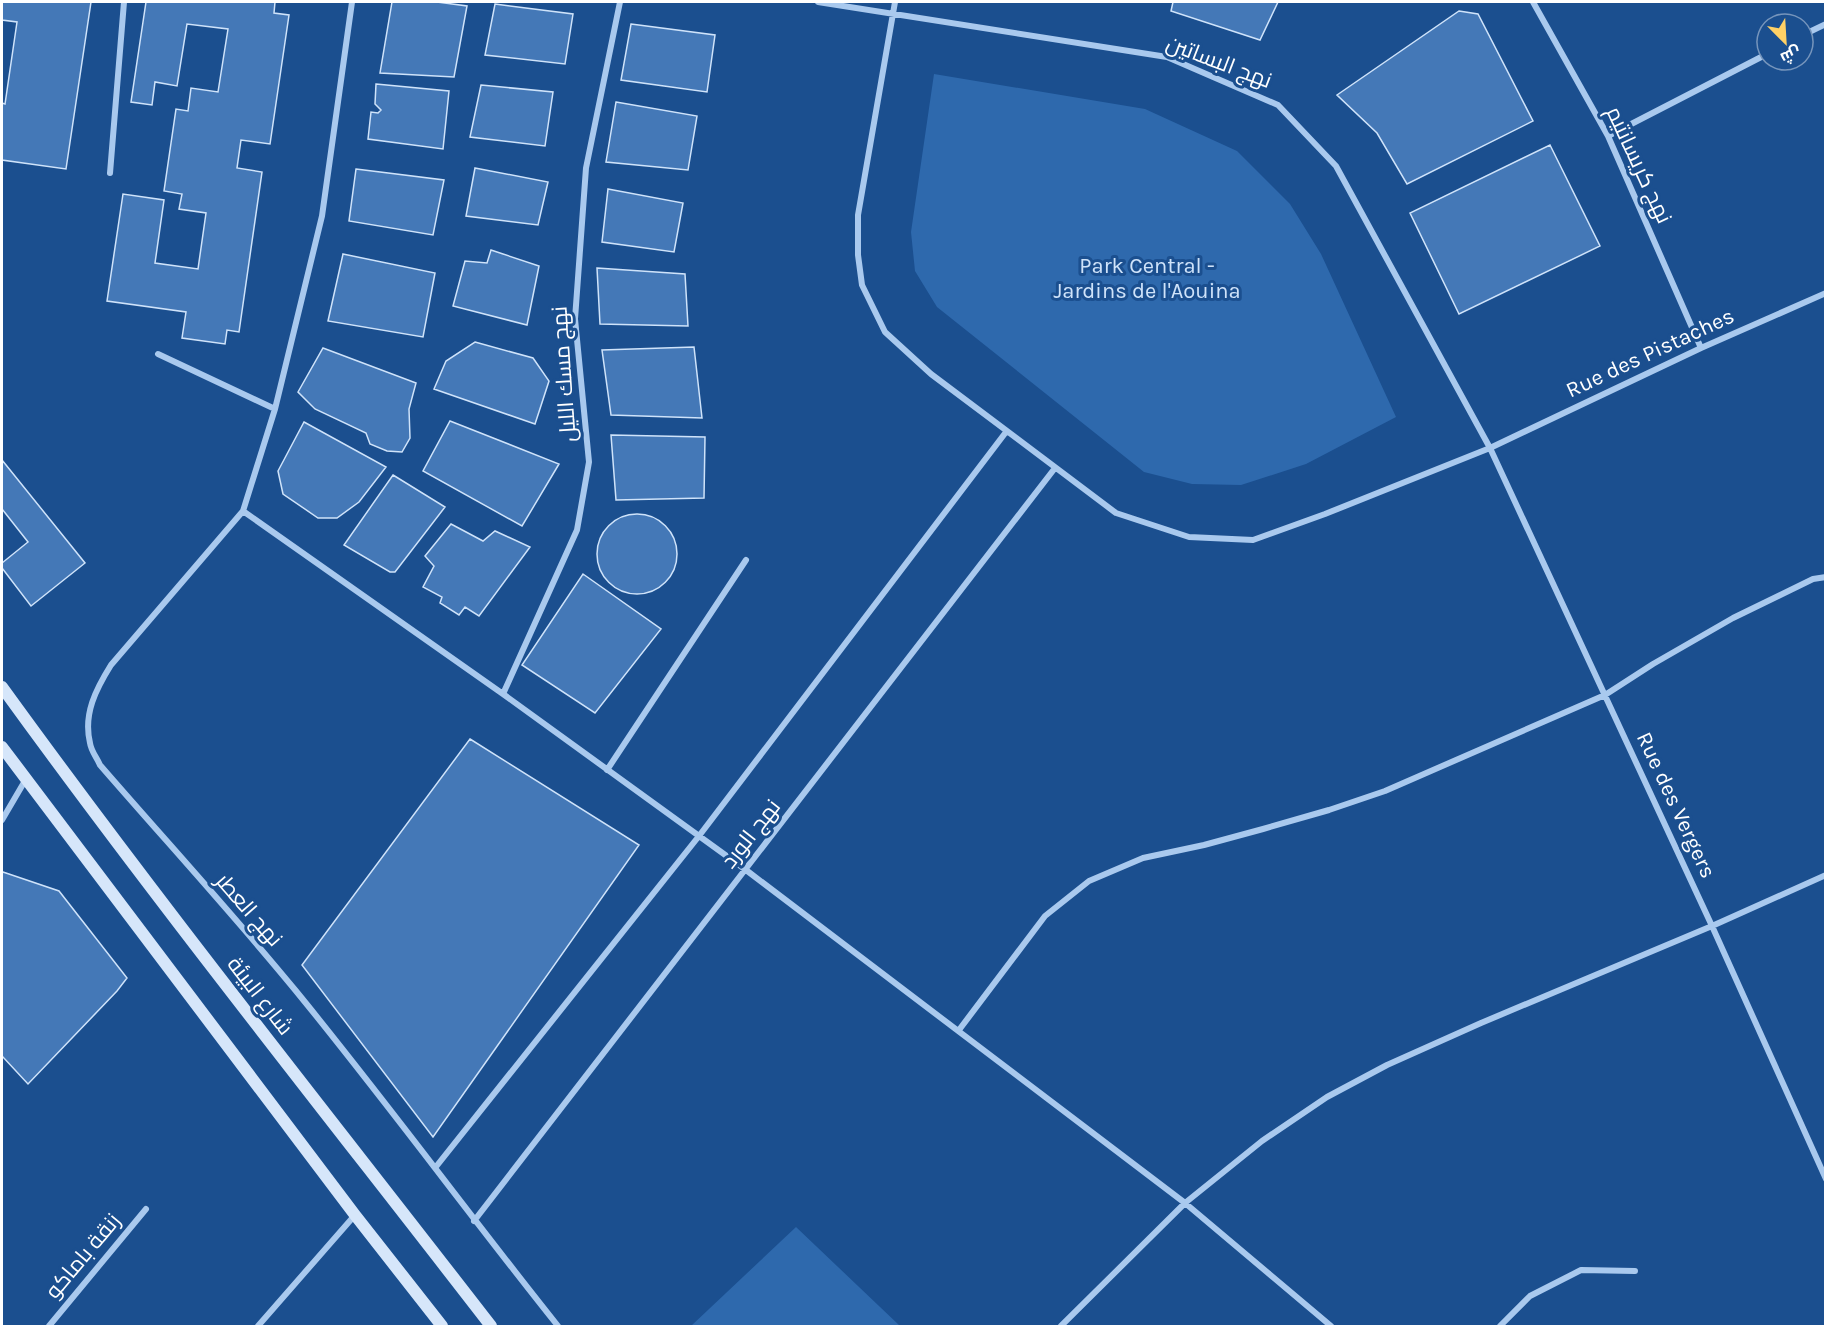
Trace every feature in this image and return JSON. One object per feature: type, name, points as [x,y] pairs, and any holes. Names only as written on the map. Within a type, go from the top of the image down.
[{"type":"main road","name":"شارع البيئة","points":[[2,687],[72,784],[253,1023],[491,1326]]},
{"type":"main road","points":[[2,747],[355,1215],[442,1326]]},
{"type":"street","points":[[110,173],[124,2]]},
{"type":"street","points":[[352,2],[322,216],[275,409],[243,511],[503,694],[746,870],[1185,1203],[1331,1326]]},
{"type":"street","name":"نهج مسك الليل","points":[[503,694],[577,530],[589,462],[576,308],[586,168],[620,2]]},
{"type":"street","name":"نهج البساتين","points":[[818,2],[1167,57],[1278,105],[1336,166],[1490,448]]},
{"type":"street","name":"Rue des Pistaches","points":[[895,2],[858,215],[858,255],[862,285],[885,332],[931,374],[1116,513],[1189,537],[1253,540],[1325,514],[1490,448],[1701,348],[1826,293]]},
{"type":"street","name":"نهج كريسانتيم","points":[[1533,2],[1608,136],[1701,348]]},
{"type":"street","points":[[1608,136],[1755,60]]},
{"type":"street","points":[[158,354],[275,409]]},
{"type":"street","name":"نهج الورد","points":[[435,1168],[699,836],[1006,432]]},
{"type":"street","name":"Rue des Vergers","points":[[1490,448],[1712,926],[1826,1179]]},
{"type":"street","name":"نهج الورد","points":[[474,1221],[1056,468]]},
{"type":"street","name":"نهج العطر","points":[[243,511],[111,665],[94,693],[89,717],[90,744],[100,765],[296,990],[558,1326]]},
{"type":"street","points":[[607,770],[746,560]]},
{"type":"street","points":[[959,1030],[1045,916],[1089,880],[1143,858],[1329,810],[1385,791],[1605,695],[1732,618],[1813,579],[1826,577]]},
{"type":"street","points":[[2,820],[26,779]]},
{"type":"street","points":[[1061,1326],[1185,1203],[1262,1141],[1327,1097],[1481,1023],[1712,926],[1826,875]]},
{"type":"street","name":"زنقة باماكو","points":[[49,1326],[146,1209]]},
{"type":"street","points":[[258,1326],[355,1215]]},
{"type":"street","points":[[1500,1326],[1530,1296],[1581,1270],[1635,1270]]},
{"type":"green space","name":"Park Central - Jardins de l'Aouina","points":[[934,74],[1145,109],[1237,151],[1290,204],[1321,254],[1396,417],[1306,464],[1241,485],[1192,484],[1144,472],[937,307],[915,271],[911,232]]},
{"type":"green space","points":[[796,1227],[900,1326],[691,1326]]},
{"type":"building","points":[[2,2],[91,2],[66,169],[2,160],[2,103],[5,104],[17,22],[2,20]]},
{"type":"building","points":[[146,2],[275,2],[274,13],[289,15],[270,144],[241,140],[237,168],[262,172],[239,332],[227,330],[225,344],[182,338],[186,312],[107,301],[123,194],[164,200],[155,263],[198,269],[206,213],[179,209],[182,194],[164,191],[176,109],[188,111],[191,88],[218,92],[228,29],[187,24],[177,86],[155,82],[152,105],[131,102]]},
{"type":"building","points":[[392,2],[437,2],[467,6],[454,77],[380,73]]},
{"type":"building","points":[[1173,2],[1278,2],[1260,40],[1171,11]]},
{"type":"building","points":[[495,4],[573,14],[565,64],[485,55]]},
{"type":"building","points":[[1459,11],[1478,14],[1533,121],[1407,184],[1377,133],[1337,95]]},
{"type":"building","points":[[631,24],[715,35],[707,92],[621,80]]},
{"type":"building","points":[[376,84],[449,91],[443,149],[368,139],[371,112],[378,113],[381,110],[375,104]]},
{"type":"building","points":[[481,85],[553,92],[545,146],[470,137]]},
{"type":"building","points":[[616,102],[697,116],[688,170],[606,162]]},
{"type":"building","points":[[1550,145],[1600,246],[1459,314],[1410,213]]},
{"type":"building","points":[[475,168],[548,182],[538,225],[466,216]]},
{"type":"building","points":[[356,169],[444,180],[433,235],[349,221]]},
{"type":"building","points":[[608,189],[683,203],[674,252],[602,242]]},
{"type":"building","points":[[491,250],[539,266],[527,325],[453,306],[465,261],[487,263]]},
{"type":"building","points":[[343,254],[435,273],[423,337],[328,321]]},
{"type":"building","points":[[597,268],[685,274],[688,326],[600,324]]},
{"type":"building","points":[[475,342],[533,358],[549,381],[535,424],[434,389],[446,361]]},
{"type":"building","points":[[694,347],[702,418],[611,415],[602,350]]},
{"type":"building","points":[[323,348],[416,383],[409,409],[410,438],[402,452],[387,451],[370,444],[366,433],[315,409],[298,392]]},
{"type":"building","points":[[450,421],[559,464],[522,526],[423,471]]},
{"type":"building","points":[[304,422],[386,467],[359,502],[337,518],[318,518],[283,494],[278,471]]},
{"type":"building","points":[[611,435],[705,437],[704,498],[616,500]]},
{"type":"building","points":[[2,460],[85,563],[31,606],[2,568],[2,563],[28,542],[2,509]]},
{"type":"building","points":[[393,475],[445,507],[395,572],[390,572],[344,545]]},
{"type":"building","points":[[637,514],[652,517],[665,526],[674,539],[677,554],[674,569],[665,582],[652,591],[637,594],[622,591],[609,582],[600,569],[597,554],[600,539],[609,526],[622,517]]},
{"type":"building","points":[[451,524],[483,541],[495,531],[530,547],[479,616],[465,607],[459,615],[440,603],[442,597],[423,587],[434,566],[425,556]]},
{"type":"building","points":[[583,574],[661,629],[595,713],[522,665]]},
{"type":"building","points":[[470,739],[639,845],[433,1137],[302,965]]},
{"type":"building","points":[[3,872],[59,891],[127,978],[28,1084],[2,1056]]}]
